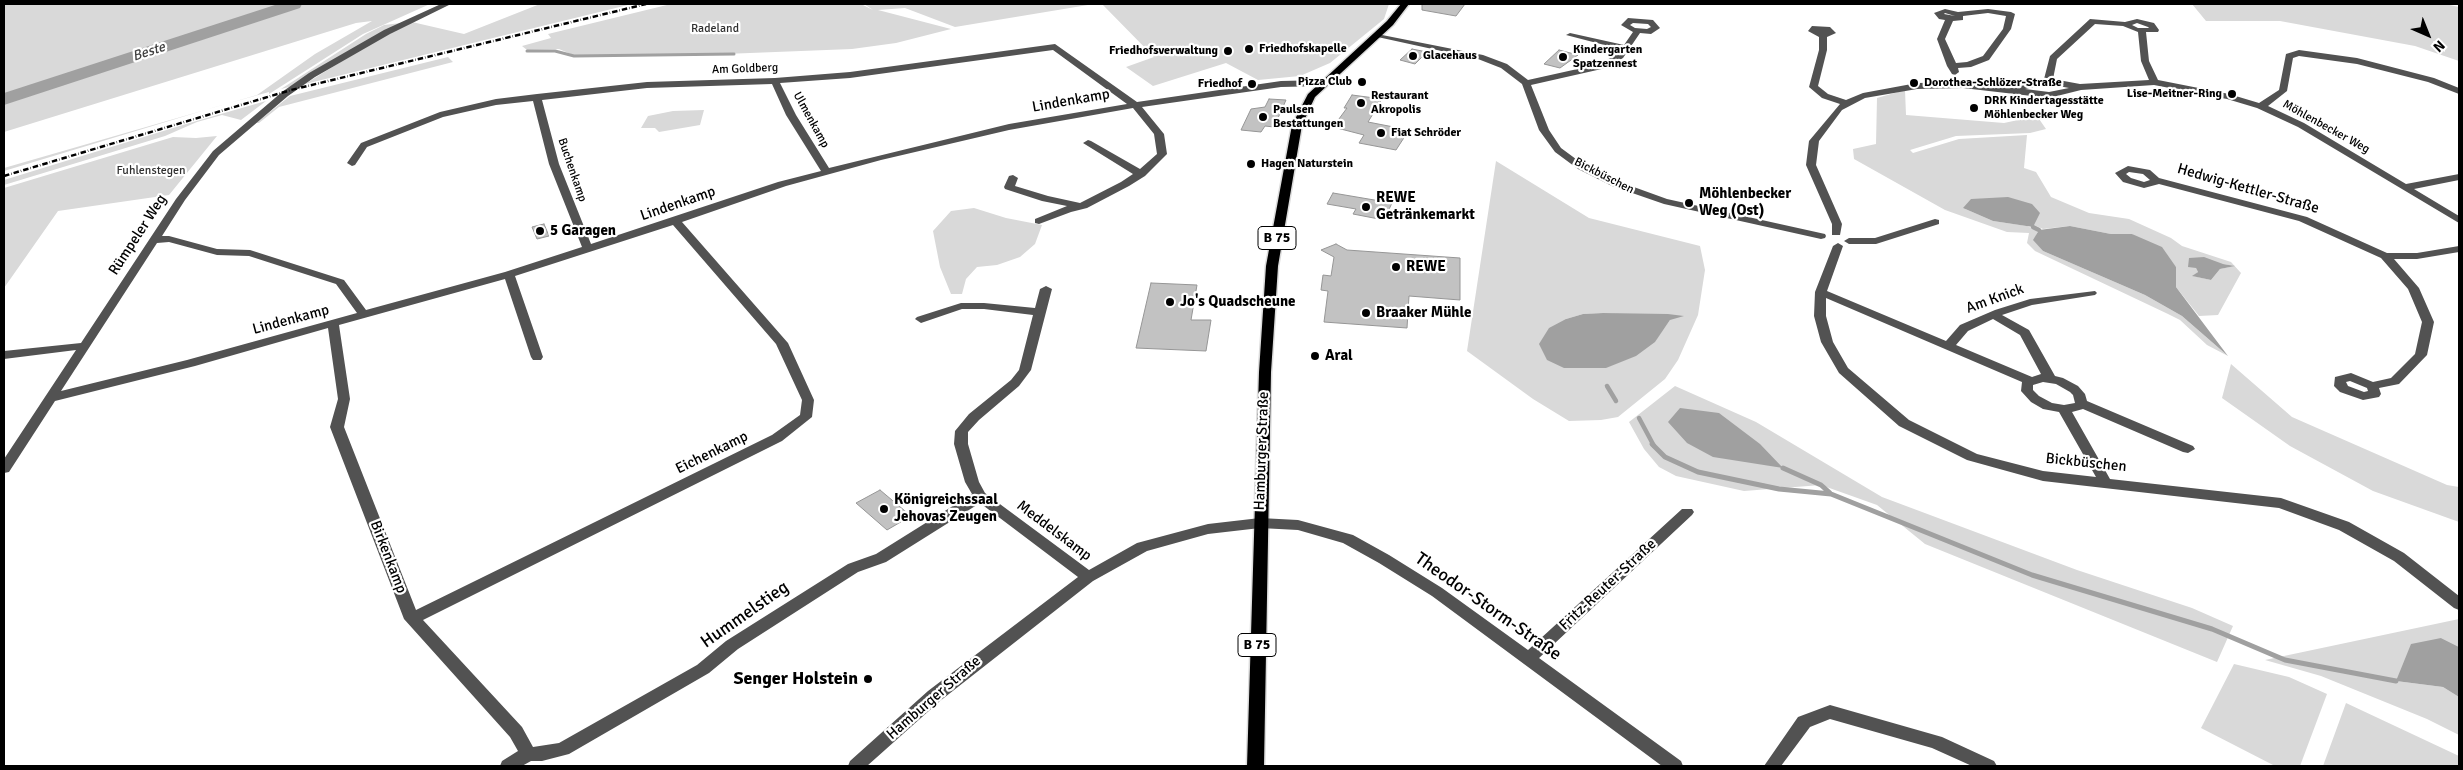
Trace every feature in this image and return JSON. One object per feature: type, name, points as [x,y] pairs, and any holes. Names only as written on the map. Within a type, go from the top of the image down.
[{"type":"main road","name":"Hamburger Straße","points":[[1260,523],[1263,402],[1272,266],[1298,125],[1302,112],[1312,96],[1377,36],[1405,4]]},
{"type":"main road","name":"B 75","points":[[1255,766],[1260,523]]},
{"type":"street","name":"Rümpeler Weg","points":[[4,469],[83,346],[207,163],[285,94],[343,56],[387,32],[447,4]]},
{"type":"street","points":[[1951,66],[1968,65],[1986,58],[2007,29],[2011,14],[1988,11],[1958,14],[1945,11],[1938,13],[1939,16],[1950,19],[1960,18],[1958,14]]},
{"type":"street","points":[[1950,19],[1941,40],[1951,66],[1963,84]]},
{"type":"street","points":[[2048,81],[2053,58],[2093,21],[2125,24],[2137,21],[2156,28],[2153,31],[2142,31],[2131,29],[2125,24]]},
{"type":"street","points":[[1377,36],[1480,57],[1504,66],[1526,83],[1603,66],[1620,56],[1638,31]]},
{"type":"street","points":[[2142,31],[2145,61],[2154,82]]},
{"type":"street","points":[[1570,35],[1625,48]]},
{"type":"street","points":[[1823,35],[1824,50],[1813,87],[1826,96],[1847,103]]},
{"type":"street","name":"Am Goldberg","points":[[352,163],[364,145],[440,115],[496,102],[647,85],[775,81],[897,70],[1055,48],[1135,106],[1160,134],[1162,154],[1141,174],[1083,206],[1068,209],[1039,221]]},
{"type":"street","points":[[2260,106],[2269,102],[2283,90],[2289,56],[2299,53],[2357,61],[2431,80],[2459,91]]},
{"type":"street","name":"Ulmenkamp","points":[[775,81],[792,115],[826,171]]},
{"type":"street","name":"Möhlenbecker Weg","points":[[2016,89],[2048,81],[2080,87]]},
{"type":"street","name":"Möhlenbecker Weg","points":[[1841,240],[1837,224],[1811,165],[1814,140],[1839,108],[1863,96],[1889,89],[1963,84],[2016,89],[2049,95],[2080,87],[2154,82],[2202,90],[2260,106],[2301,125],[2459,220]]},
{"type":"street","name":"Lindenkamp","points":[[50,398],[86,391],[509,274],[826,171],[1009,127],[1282,84],[1324,83]]},
{"type":"street","name":"Bickbüschen","points":[[1526,83],[1544,130],[1558,150],[1580,167],[1636,193],[1821,236],[1826,242],[1841,240],[1821,292],[1820,316],[1827,342],[1843,370],[1904,423],[1972,457],[2043,476],[2282,503],[2344,526],[2399,557],[2459,604]]},
{"type":"street","name":"Buchenkamp","points":[[537,98],[554,164],[588,249]]},
{"type":"street","points":[[1088,143],[1141,174]]},
{"type":"street","points":[[2407,187],[2459,177]]},
{"type":"street","points":[[1013,178],[1009,187],[1046,199],[1083,206]]},
{"type":"street","name":"Hedwig-Kettler-Straße","points":[[2156,180],[2303,219],[2385,256],[2417,256],[2459,249]]},
{"type":"street","name":"Eichenkamp","points":[[412,619],[777,438],[806,417],[808,400],[782,343],[675,221]]},
{"type":"street","points":[[1841,240],[1876,241],[1935,222]]},
{"type":"street","points":[[156,240],[169,239],[218,252],[250,253],[340,282],[364,315]]},
{"type":"street","name":"Hedwig-Kettler-Straße","points":[[2372,386],[2395,381],[2422,355],[2428,322],[2413,288],[2385,256]]},
{"type":"street","points":[[509,274],[537,357]]},
{"type":"street","name":"Meddelskamp","points":[[1046,289],[1025,370],[1015,383],[974,417],[962,431],[960,444],[972,482],[980,496],[1088,578]]},
{"type":"street","points":[[1821,292],[2030,381],[2050,379],[2074,389],[2079,394],[2081,403]]},
{"type":"street","name":"Am Knick","points":[[1948,346],[1964,328],[1994,315],[2030,302],[2091,293]]},
{"type":"street","points":[[921,319],[961,306],[984,306],[1040,312]]},
{"type":"street","points":[[1994,315],[2025,333],[2050,379]]},
{"type":"street","name":"Birkenkamp","points":[[333,324],[344,399],[337,427],[412,619],[516,732],[528,754]]},
{"type":"street","points":[[4,355],[83,346]]},
{"type":"street","points":[[2030,381],[2027,383],[2027,391],[2035,399],[2048,406],[2064,409],[2078,407],[2081,403]]},
{"type":"street","points":[[2081,403],[2188,449]]},
{"type":"street","points":[[2064,409],[2105,482]]},
{"type":"street","name":"Hummelstieg","points":[[528,754],[542,754],[563,749],[704,669],[732,645],[845,572],[881,558],[980,496]]},
{"type":"street","name":"Fritz-Reuter-Straße","points":[[1529,658],[1687,512]]},
{"type":"street","name":"Hamburger Straße","points":[[856,766],[934,696],[1006,638],[1088,578],[1142,547],[1208,529],[1260,523]]},
{"type":"street","name":"Theodor-Storm-Straße","points":[[1260,523],[1298,525],[1348,539],[1437,592],[1675,766]]},
{"type":"street","points":[[1772,766],[1804,722],[1830,712],[1936,742],[1988,766]]},
{"type":"street","points":[[508,766],[528,754]]},
{"type":"green space","points":[[4,4],[430,4],[363,34],[269,94],[269,92],[226,104],[257,95],[315,54],[372,21],[356,23],[4,132]]},
{"type":"green space","points":[[540,4],[632,4],[305,84],[368,45],[412,22],[464,34]]},
{"type":"green space","name":"Radeland","points":[[671,4],[861,4],[873,10],[864,4],[1094,4],[955,27],[905,8],[878,10],[951,29],[896,43],[852,49],[699,55],[573,55],[559,49],[527,50],[522,46],[551,38],[548,34]]},
{"type":"green space","points":[[1102,4],[1389,4],[1384,19],[1330,63],[1300,76],[1258,80],[1226,63],[1153,86],[1126,67],[1154,57]]},
{"type":"green space","points":[[2192,4],[2445,4],[2459,7],[2459,61],[2415,46],[2280,21],[2206,21]]},
{"type":"green space","points":[[401,23],[293,86],[281,89],[366,34],[384,25]]},
{"type":"green space","points":[[448,57],[453,62],[279,107],[259,123],[256,123],[290,96]]},
{"type":"green space","points":[[1905,90],[1906,115],[2004,123],[2037,116],[2046,129],[2030,133],[1956,136],[1910,150],[1913,153],[1959,139],[2027,135],[2024,168],[2036,172],[2051,197],[2089,213],[2129,219],[2171,238],[2182,246],[2231,262],[2241,273],[2218,315],[2199,316],[2176,287],[2176,267],[2132,234],[2111,234],[2070,226],[2043,229],[2034,225],[1963,208],[1993,221],[2027,226],[2038,231],[2034,240],[2043,251],[2145,295],[2182,316],[2228,356],[2207,345],[2180,320],[2035,251],[2027,243],[2029,233],[2007,232],[1945,210],[1854,159],[1853,149],[1876,144],[1877,98]],"holes":[[[2223,264],[2234,266],[2220,269],[2211,280],[2193,276],[2198,272],[2196,268]]]},
{"type":"green space","points":[[266,101],[241,120],[222,115],[197,122],[165,136],[4,185],[4,180]]},
{"type":"green space","points":[[207,109],[4,171],[4,168]]},
{"type":"green space","points":[[704,110],[700,125],[659,132],[655,128],[641,128],[648,116],[673,111]]},
{"type":"green space","name":"Fuhlenstegen","points":[[217,136],[169,195],[58,211],[4,288],[4,188],[173,137],[196,138]]},
{"type":"green space","points":[[1496,161],[1589,218],[1700,246],[1705,270],[1698,315],[1678,360],[1665,379],[1618,417],[1601,420],[1569,421],[1533,399],[1467,351]],"holes":[[[1583,314],[1632,315],[1670,320],[1655,341],[1566,319]]]},
{"type":"green space","points":[[974,208],[1006,218],[1042,225],[1035,244],[1020,257],[997,265],[977,267],[966,279],[962,294],[951,294],[940,267],[933,231],[951,211]]},
{"type":"green space","points":[[2231,364],[2292,417],[2447,485],[2459,487],[2459,522],[2373,491],[2290,446],[2222,398]]},
{"type":"green space","points":[[1675,386],[1756,422],[1882,497],[2077,570],[2192,608],[2233,626],[2217,662],[1925,544],[1877,505],[1821,485],[1744,491],[1676,476],[1659,467],[1644,449],[1629,422]]},
{"type":"green space","points":[[2459,619],[2459,647],[2441,638],[2396,681],[2443,687],[2459,697],[2459,735],[2427,719],[2321,676],[2265,660]]},
{"type":"green space","points":[[2234,664],[2289,677],[2327,694],[2300,766],[2275,766],[2201,728]]},
{"type":"green space","points":[[2346,703],[2459,756],[2459,766],[2323,766]]},
{"type":"shaded area","points":[[2008,197],[2032,204],[2040,213],[2033,227],[1993,221],[1963,208],[1971,199]]},
{"type":"shaded area","points":[[2070,226],[2111,234],[2132,234],[2162,247],[2176,267],[2176,287],[2228,356],[2182,316],[2145,295],[2043,251],[2033,240],[2039,230]]},
{"type":"shaded area","points":[[2204,257],[2235,266],[2220,269],[2211,280],[2192,276],[2198,272],[2196,268],[2188,267],[2189,258]]},
{"type":"shaded area","points":[[1583,314],[1684,316],[1670,320],[1655,342],[1636,356],[1606,368],[1564,368],[1547,360],[1539,344],[1549,328],[1566,319]]},
{"type":"shaded area","points":[[1680,408],[1719,413],[1760,444],[1783,468],[1713,457],[1687,443],[1668,422]]},
{"type":"shaded area","points":[[2441,638],[2459,647],[2459,697],[2443,687],[2396,681],[2411,644]]},
{"type":"building","points":[[1422,4],[1465,4],[1456,16],[1422,10]]},
{"type":"building","name":"Glacehaus","points":[[1412,49],[1427,52],[1415,64],[1400,60]]},
{"type":"building","name":"Kindergarten Spatzennest","points":[[1559,50],[1578,55],[1560,68],[1544,64]]},
{"type":"building","name":"Fiat Schröder","points":[[1352,95],[1382,99],[1368,122],[1409,130],[1396,150],[1359,143],[1364,135],[1333,127],[1347,108],[1344,108]]},
{"type":"building","name":"Paulsen Bestattungen","points":[[1269,99],[1286,100],[1274,127],[1265,126],[1261,132],[1241,130],[1251,109],[1265,107]]},
{"type":"building","name":"REWE Getränkemarkt","points":[[1333,193],[1392,203],[1384,220],[1353,214],[1356,209],[1327,204]]},
{"type":"building","name":"5 Garagen","points":[[544,224],[549,236],[537,239],[532,227]]},
{"type":"building","name":"REWE","points":[[1336,244],[1347,250],[1460,258],[1460,300],[1409,296],[1407,328],[1324,322],[1328,291],[1321,290],[1323,275],[1331,276],[1334,257],[1321,250]]},
{"type":"building","name":"Jo's Quadscheune","points":[[1151,283],[1197,285],[1191,320],[1211,320],[1206,351],[1136,348]]},
{"type":"building","name":"Königreichssaal Jehovas Zeugen","points":[[880,490],[911,516],[887,530],[856,503]]},
{"type":"waterway","name":"Beste","points":[[4,99],[294,4]]},
{"type":"waterway","points":[[527,51],[555,51],[574,56],[734,54]]},
{"type":"waterway","points":[[2033,227],[2039,230]]},
{"type":"waterway","points":[[1607,386],[1616,401]]},
{"type":"waterway","points":[[1639,418],[1654,446]]},
{"type":"waterway","points":[[1654,446],[1665,457],[1698,472],[1779,489],[1831,494],[2032,575],[2212,629],[2285,660],[2396,681]]},
{"type":"waterway","points":[[1783,468],[1821,485],[1830,493]]},
{"type":"railway","points":[[4,176],[291,90],[646,4]]},
{"type":"place","name":"Friedhofskapelle","points":[[1249,49]]},
{"type":"place","name":"Friedhofsverwaltung","points":[[1228,51]]},
{"type":"place","name":"Glacehaus","points":[[1413,56]]},
{"type":"place","name":"Kindergarten Spatzennest","points":[[1563,57]]},
{"type":"place","name":"Pizza Club","points":[[1362,82]]},
{"type":"place","name":"Dorothea-Schlözer-Straße","points":[[1914,83]]},
{"type":"place","name":"Friedhof","points":[[1252,84]]},
{"type":"place","name":"Lise-Meitner-Ring","points":[[2232,94]]},
{"type":"place","name":"Restaurant Akropolis","points":[[1361,103]]},
{"type":"place","name":"DRK Kindertagesstätte Möhlenbecker Weg","points":[[1974,108]]},
{"type":"place","name":"Paulsen Bestattungen","points":[[1263,117]]},
{"type":"place","name":"Fiat Schröder","points":[[1381,133]]},
{"type":"place","name":"Hagen Naturstein","points":[[1251,164]]},
{"type":"place","name":"Möhlenbecker Weg (Ost)","points":[[1689,203]]},
{"type":"place","name":"REWE Getränkemarkt","points":[[1366,207]]},
{"type":"place","name":"5 Garagen","points":[[540,231]]},
{"type":"place","name":"REWE","points":[[1396,267]]},
{"type":"place","name":"Jo's Quadscheune","points":[[1170,302]]},
{"type":"place","name":"Braaker Mühle","points":[[1366,313]]},
{"type":"place","name":"Aral","points":[[1315,356]]},
{"type":"place","name":"Königreichssaal Jehovas Zeugen","points":[[884,509]]},
{"type":"place","name":"Senger Holstein","points":[[868,679]]}]
